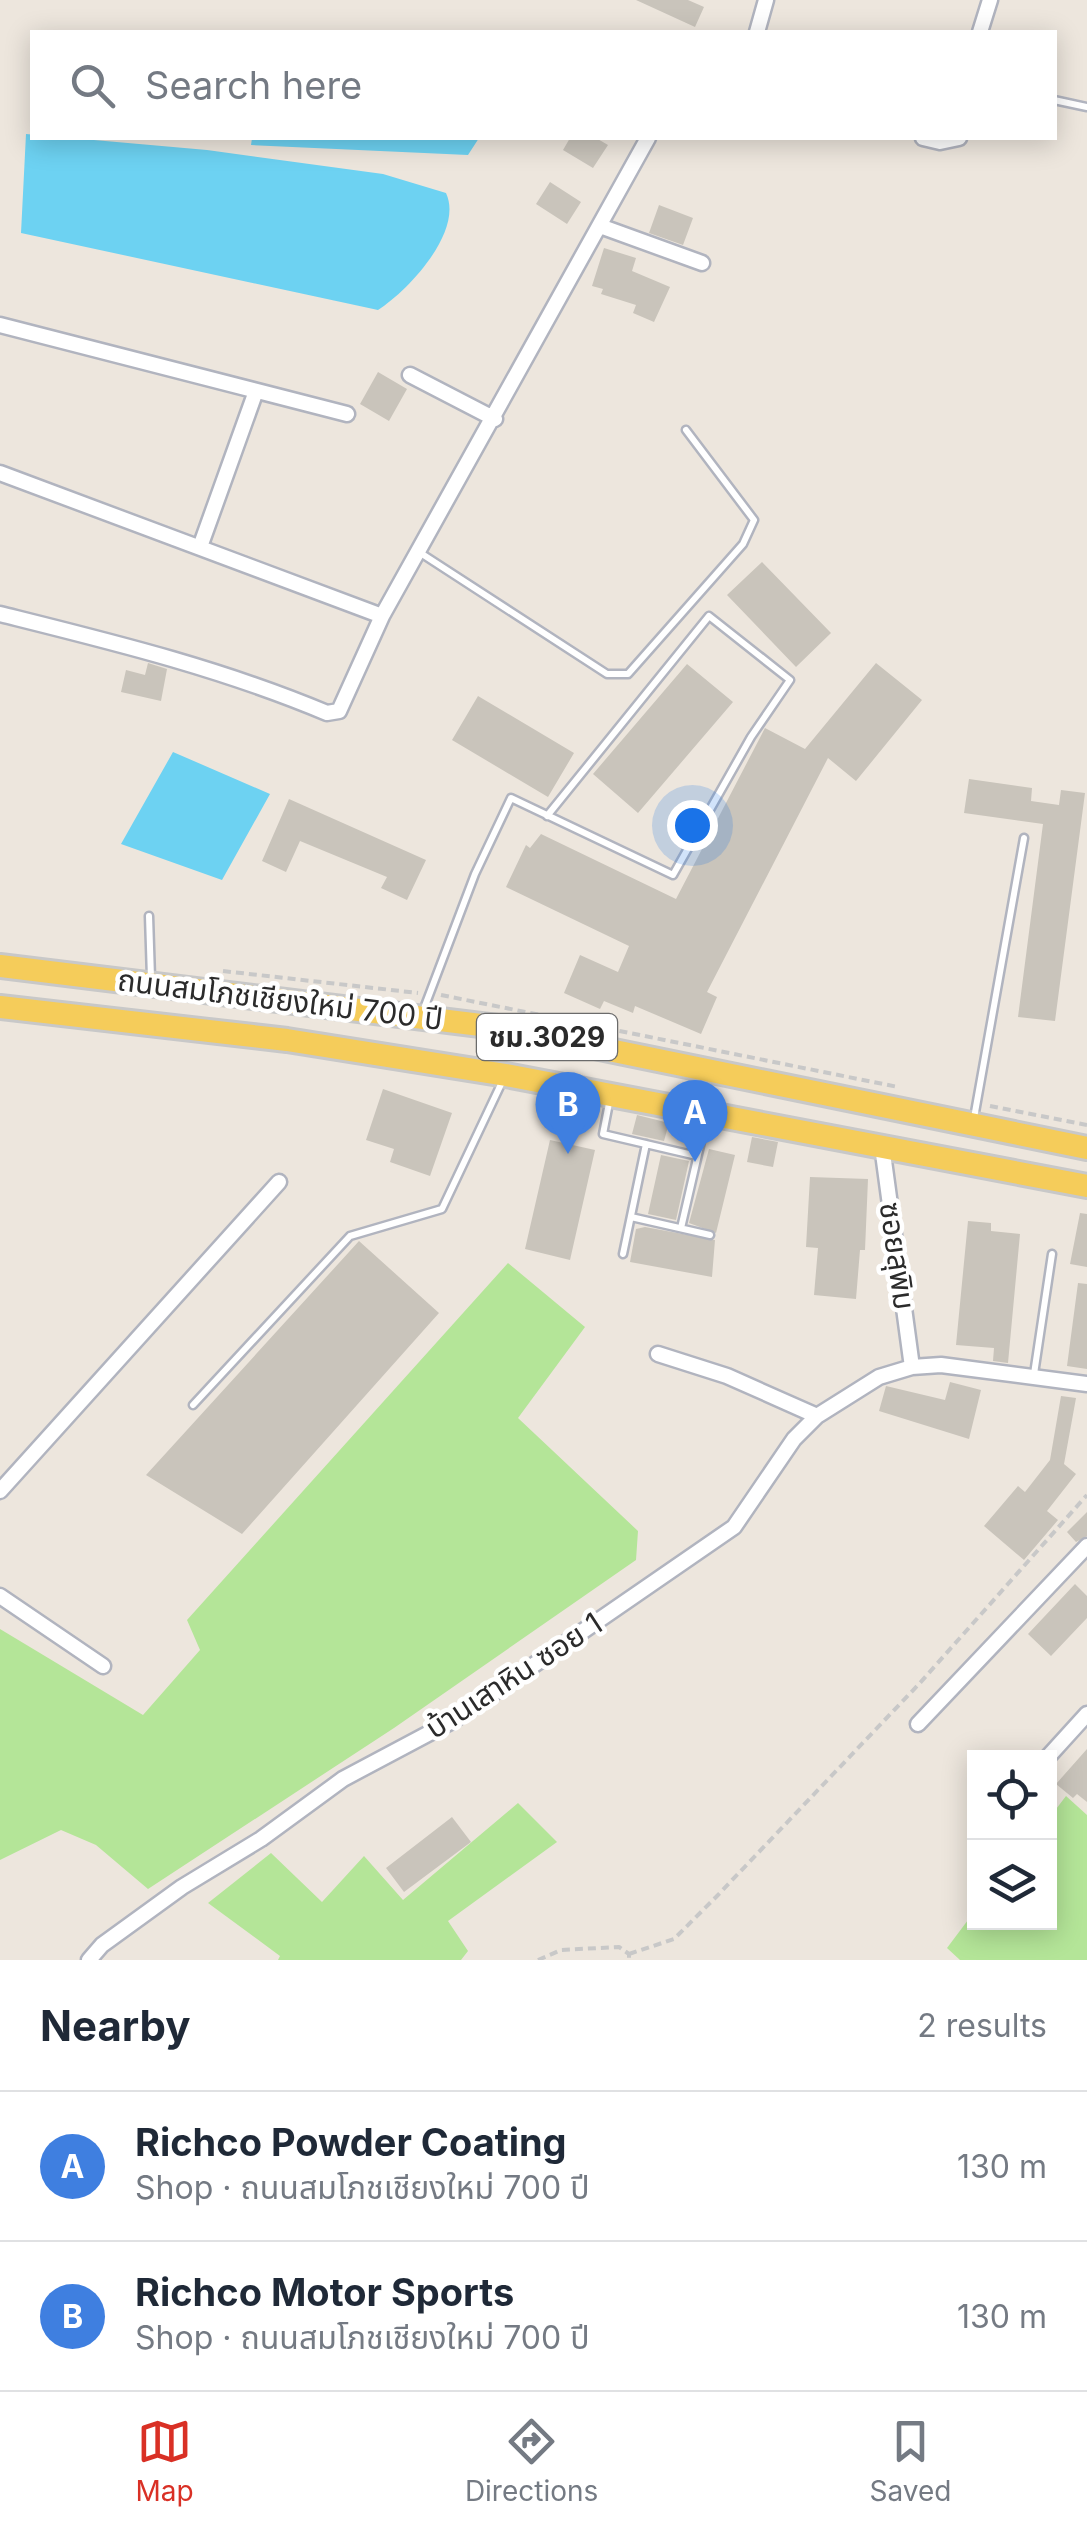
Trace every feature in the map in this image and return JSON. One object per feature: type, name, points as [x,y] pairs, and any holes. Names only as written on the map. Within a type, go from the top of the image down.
[{"type":"main road","name":"ถนนสมโภชเชียงใหม่ 700 ปี","points":[[0,966],[497,1026],[1087,1148]]},
{"type":"main road","name":"ถนนสมโภชเชียงใหม่ 700 ปี","points":[[0,1007],[287,1040],[506,1075],[1087,1186]]},
{"type":"street","points":[[758,30],[766,0]]},
{"type":"street","points":[[981,30],[990,0]]},
{"type":"street","points":[[0,614],[244,678],[327,713],[339,711],[346,703],[382,616],[647,140]]},
{"type":"street","points":[[600,226],[702,263]]},
{"type":"street","points":[[0,325],[347,414]]},
{"type":"street","points":[[410,375],[495,419]]},
{"type":"street","points":[[200,547],[256,390]]},
{"type":"street","points":[[0,472],[382,616]]},
{"type":"street","name":"ซอยสุพิม","points":[[882,1146],[912,1367]]},
{"type":"street","points":[[0,1491],[279,1182]]},
{"type":"street","points":[[658,1354],[727,1376],[817,1416]]},
{"type":"street","points":[[912,1367],[942,1365],[1087,1384]]},
{"type":"street","name":"บ้านเสาหิน ซอย 1","points":[[89,1960],[102,1945],[182,1887],[261,1839],[343,1779],[454,1720],[734,1527],[774,1465],[817,1416],[879,1377],[912,1367]]},
{"type":"street","points":[[918,1724],[1087,1546]]},
{"type":"street","points":[[0,1596],[103,1666]]},
{"type":"street","points":[[1054,1750],[1087,1714]]},
{"type":"lane","points":[[1057,101],[1087,108]]},
{"type":"lane","points":[[419,552],[607,674],[628,674],[743,544],[754,520],[751,510],[686,430]]},
{"type":"lane","points":[[422,1017],[427,992],[510,798],[547,816],[672,875],[751,737],[790,680],[709,616],[547,816]]},
{"type":"lane","points":[[973,1124],[1024,838]]},
{"type":"lane","points":[[149,916],[151,984]]},
{"type":"lane","points":[[193,1405],[350,1236],[442,1209],[506,1075]]},
{"type":"lane","points":[[611,1096],[602,1134],[698,1156]]},
{"type":"lane","points":[[682,1228],[707,1114]]},
{"type":"lane","points":[[624,1254],[646,1144]]},
{"type":"lane","points":[[631,1216],[710,1234]]},
{"type":"lane","points":[[1034,1376],[1052,1254]]},
{"type":"path","points":[[538,1960],[586,1947],[619,1946],[629,1957],[674,1939],[919,1684],[1087,1496]]},
{"type":"green space","points":[[508,1263],[585,1327],[518,1418],[638,1531],[636,1560],[394,1728],[148,1889],[96,1845],[61,1830],[0,1860],[0,1629],[143,1715],[200,1650],[187,1620]]},
{"type":"green space","points":[[1066,1796],[1087,1815],[1087,1960],[960,1960],[947,1948],[967,1921],[967,1930],[1057,1930],[1057,1808]]},
{"type":"green space","points":[[518,1803],[557,1842],[448,1921],[468,1951],[461,1960],[278,1960],[280,1956],[208,1903],[271,1853],[322,1902],[364,1856],[403,1900]]},
{"type":"water","points":[[26,134],[30,134],[30,140],[94,140],[207,150],[383,174],[446,193],[449,208],[447,225],[430,259],[404,289],[378,310],[21,233]]},
{"type":"water","points":[[252,140],[478,140],[468,155],[251,145]]},
{"type":"water","points":[[173,752],[270,794],[222,880],[121,844]]},
{"type":"building","points":[[636,0],[688,0],[704,7],[695,27]]},
{"type":"building","points":[[569,140],[599,140],[608,145],[593,168],[563,150]]},
{"type":"building","points":[[550,182],[581,202],[567,224],[536,204]]},
{"type":"building","points":[[659,205],[693,218],[683,245],[649,233]]},
{"type":"building","points":[[604,248],[636,258],[632,271],[670,287],[654,322],[633,313],[636,305],[601,294],[603,289],[592,286]]},
{"type":"building","points":[[378,372],[407,389],[389,421],[360,404]]},
{"type":"building","points":[[762,562],[831,633],[796,667],[727,595]]},
{"type":"building","points":[[148,663],[167,669],[161,701],[121,692],[126,670],[145,675]]},
{"type":"building","points":[[876,663],[922,700],[856,781],[828,758],[707,992],[717,997],[701,1034],[635,1006],[633,1013],[604,1001],[600,1009],[564,993],[580,955],[618,972],[629,946],[506,887],[526,845],[530,848],[541,834],[676,899],[765,728],[805,749]]},
{"type":"building","points":[[687,664],[733,702],[638,813],[593,774]]},
{"type":"building","points":[[478,696],[574,753],[548,797],[452,740]]},
{"type":"building","points":[[969,779],[1032,788],[1031,801],[1059,805],[1061,790],[1085,793],[1055,1021],[1018,1017],[1043,824],[964,813]]},
{"type":"building","points":[[289,799],[426,860],[407,900],[381,888],[387,877],[300,841],[286,872],[262,861]]},
{"type":"building","points":[[383,1089],[452,1113],[430,1176],[390,1162],[394,1149],[366,1140]]},
{"type":"building","points":[[637,1115],[669,1123],[664,1141],[632,1134]]},
{"type":"building","points":[[752,1137],[778,1142],[773,1167],[747,1162]]},
{"type":"building","points":[[550,1140],[595,1150],[570,1260],[525,1249]]},
{"type":"building","points":[[709,1149],[735,1155],[716,1233],[689,1223]]},
{"type":"building","points":[[661,1155],[689,1161],[676,1220],[648,1214]]},
{"type":"building","points":[[810,1177],[868,1179],[865,1250],[860,1250],[856,1299],[814,1295],[818,1248],[806,1247]]},
{"type":"building","points":[[1080,1213],[1087,1214],[1087,1267],[1070,1264]]},
{"type":"building","points":[[968,1221],[991,1223],[991,1231],[1020,1234],[1008,1363],[993,1361],[994,1348],[956,1345]]},
{"type":"building","points":[[645,1227],[715,1240],[712,1277],[630,1262],[636,1229]]},
{"type":"building","points":[[359,1241],[439,1313],[242,1534],[146,1475]]},
{"type":"building","points":[[1078,1283],[1087,1284],[1087,1369],[1067,1366]]},
{"type":"building","points":[[950,1382],[981,1390],[969,1439],[879,1411],[886,1386],[945,1400]]},
{"type":"building","points":[[1061,1396],[1076,1398],[1064,1464],[1076,1474],[1047,1511],[1058,1520],[1024,1560],[984,1526],[1018,1486],[1025,1492],[1050,1460]]},
{"type":"building","points":[[1087,1512],[1087,1536],[1076,1542],[1067,1532]]},
{"type":"building","points":[[1075,1584],[1087,1596],[1087,1618],[1051,1656],[1028,1634]]},
{"type":"building","points":[[1087,1749],[1087,1802],[1077,1794],[1073,1798],[1057,1783]]},
{"type":"building","points":[[452,1817],[471,1842],[404,1892],[386,1868]]},
{"type":"place","name":"Richco Motor Sports","points":[[568,1154]]},
{"type":"place","name":"Richco Powder Coating","points":[[695,1162]]}]
